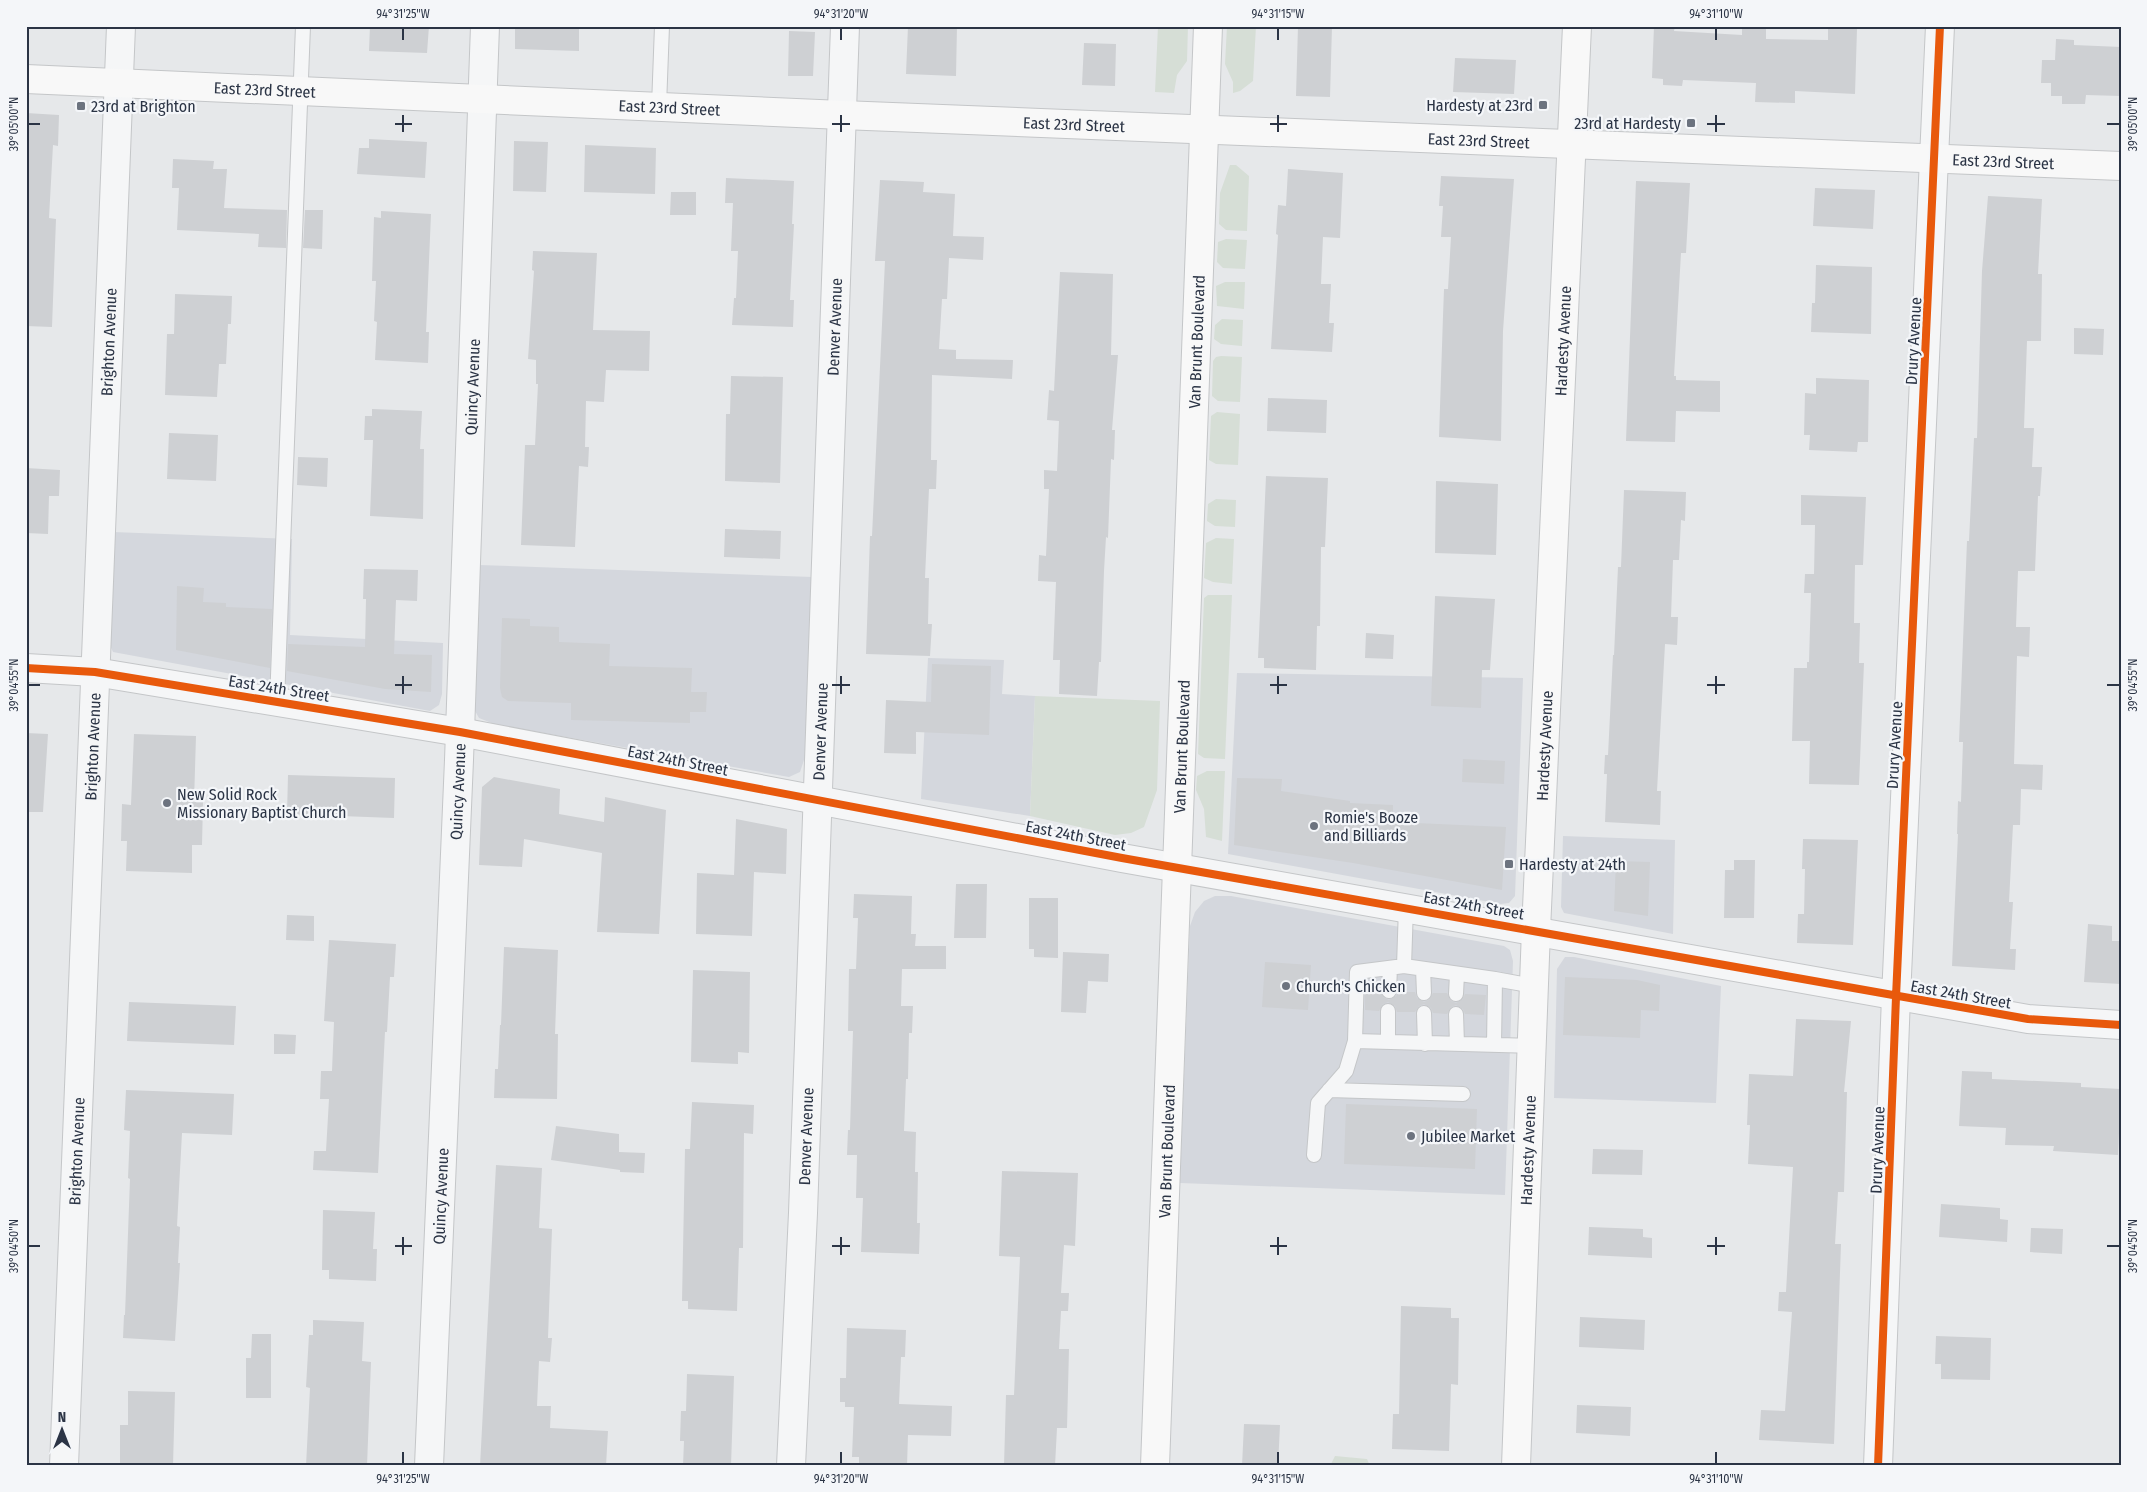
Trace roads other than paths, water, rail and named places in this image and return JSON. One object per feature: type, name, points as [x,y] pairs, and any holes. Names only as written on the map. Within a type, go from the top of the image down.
[{"type":"main road","name":"Van Brunt Boulevard","points":[[1155,1466],[1208,26]]},
{"type":"main road","name":"Hardesty Avenue","points":[[1516,1466],[1531,1046],[1577,26]]},
{"type":"main road","name":"East 23rd Street","points":[[26,79],[842,115],[2121,166]]},
{"type":"street","name":"Brighton Avenue","points":[[64,1466],[121,26]]},
{"type":"street","name":"Quincy Avenue","points":[[429,1466],[460,732],[485,26]]},
{"type":"street","name":"Denver Avenue","points":[[791,1466],[803,1213],[845,26]]},
{"type":"street","name":"Drury Avenue","points":[[1878,1466],[1896,997],[1940,26]]},
{"type":"street","name":"East 24th Street","points":[[26,668],[94,672],[460,732],[1178,868],[1536,930],[1896,997],[2028,1019],[2121,1025]]},
{"type":"lane","points":[[277,702],[303,26]]},
{"type":"lane","points":[[659,106],[662,26]]},
{"type":"lane","points":[[1389,991],[1397,967],[1406,907]]},
{"type":"lane","points":[[1314,1155],[1318,1103],[1346,1071],[1355,1042],[1357,972],[1397,967],[1423,969],[1534,986]]},
{"type":"lane","points":[[1423,969],[1424,993]]},
{"type":"lane","points":[[1456,994],[1457,974]]},
{"type":"lane","points":[[1494,1045],[1495,979]]},
{"type":"lane","points":[[1388,1011],[1388,1042]]},
{"type":"lane","points":[[1424,1013],[1425,1044]]},
{"type":"lane","points":[[1456,1014],[1457,1044]]},
{"type":"lane","points":[[1355,1042],[1531,1046]]},
{"type":"lane","points":[[1330,1090],[1463,1094]]},
{"type":"place","name":"Hardesty at 23rd","points":[[1543,105]]},
{"type":"place","name":"23rd at Brighton","points":[[81,106]]},
{"type":"place","name":"23rd at Hardesty","points":[[1691,123]]},
{"type":"place","name":"New Solid Rock Missionary Baptist Church","points":[[167,803]]},
{"type":"place","name":"Romie's Booze and Billiards","points":[[1314,826]]},
{"type":"place","name":"Hardesty at 24th","points":[[1509,864]]},
{"type":"place","name":"Church's Chicken","points":[[1286,986]]},
{"type":"place","name":"Jubilee Market","points":[[1411,1136]]}]
